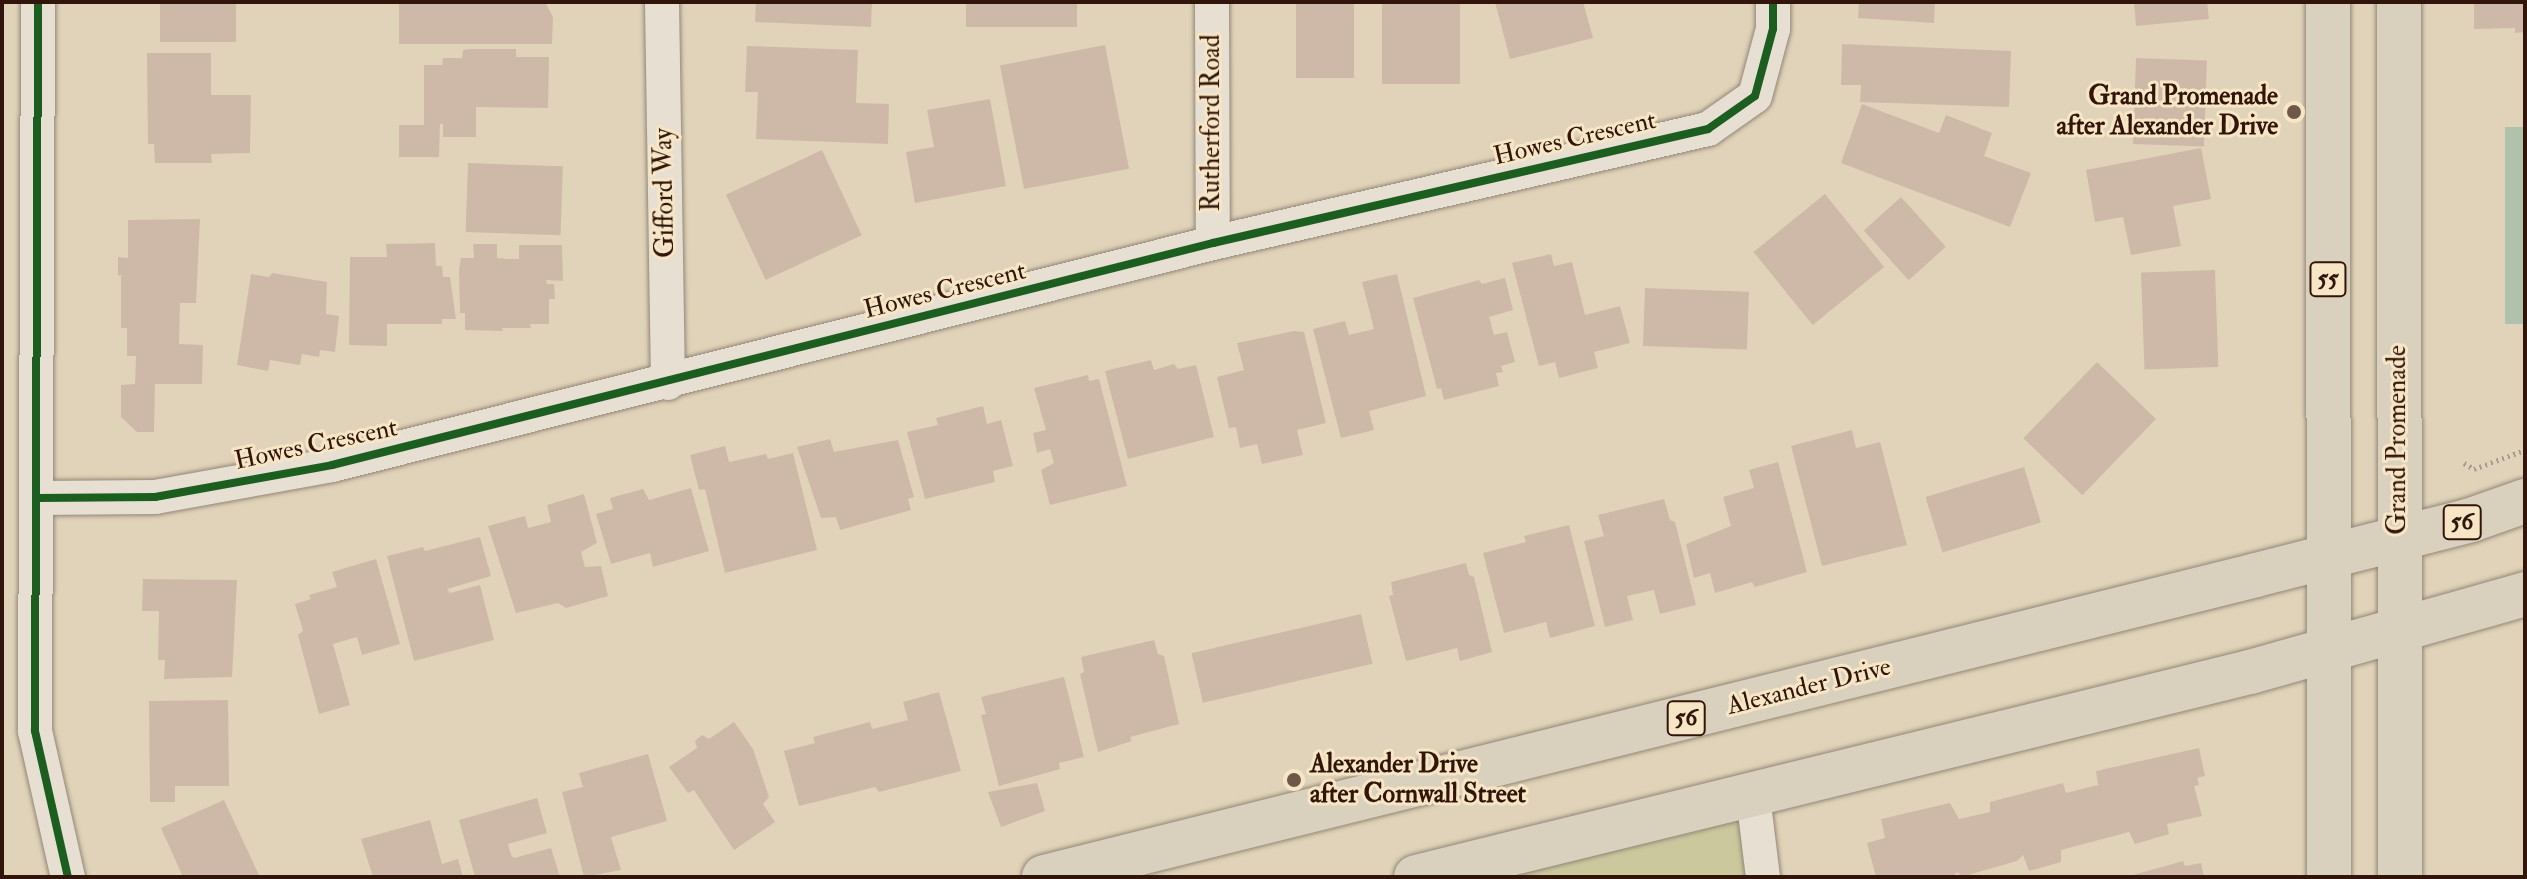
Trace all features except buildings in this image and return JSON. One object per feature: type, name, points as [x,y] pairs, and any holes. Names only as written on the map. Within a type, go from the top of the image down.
[{"type":"main road","name":"55","points":[[2328,2],[2329,877]]},
{"type":"main road","name":"Grand Promenade","points":[[2399,2],[2400,877]]},
{"type":"main road","name":"Alexander Drive","points":[[1044,877],[1130,867],[2398,539],[2525,501]]},
{"type":"main road","points":[[1416,877],[1753,796],[2328,651],[2525,594]]},
{"type":"street","points":[[38,2],[35,731],[68,877]]},
{"type":"street","name":"Gifford Way","points":[[662,2],[668,383]]},
{"type":"street","name":"Rutherford Road","points":[[1212,2],[1213,243]]},
{"type":"street","name":"Howes Crescent","points":[[38,498],[155,497],[317,468],[668,383],[1213,243],[1708,129],[1755,96],[1773,29],[1773,2]]},
{"type":"street","points":[[1753,796],[1763,877]]},
{"type":"path","points":[[2464,463],[2474,469],[2525,450]]},
{"type":"shaded area","points":[[2505,127],[2525,127],[2525,324],[2505,324]]},
{"type":"shaded area","points":[[1753,796],[1763,877],[1416,877]]},
{"type":"cycle path","points":[[38,2],[35,731],[68,877]]},
{"type":"cycle path","points":[[38,498],[155,497],[332,465],[1213,243],[1708,129],[1755,96],[1773,29],[1773,2]]},
{"type":"place","name":"Grand Promenade after Alexander Drive","points":[[2294,112]]},
{"type":"place","name":"Alexander Drive after Cornwall Street","points":[[1294,780]]}]
